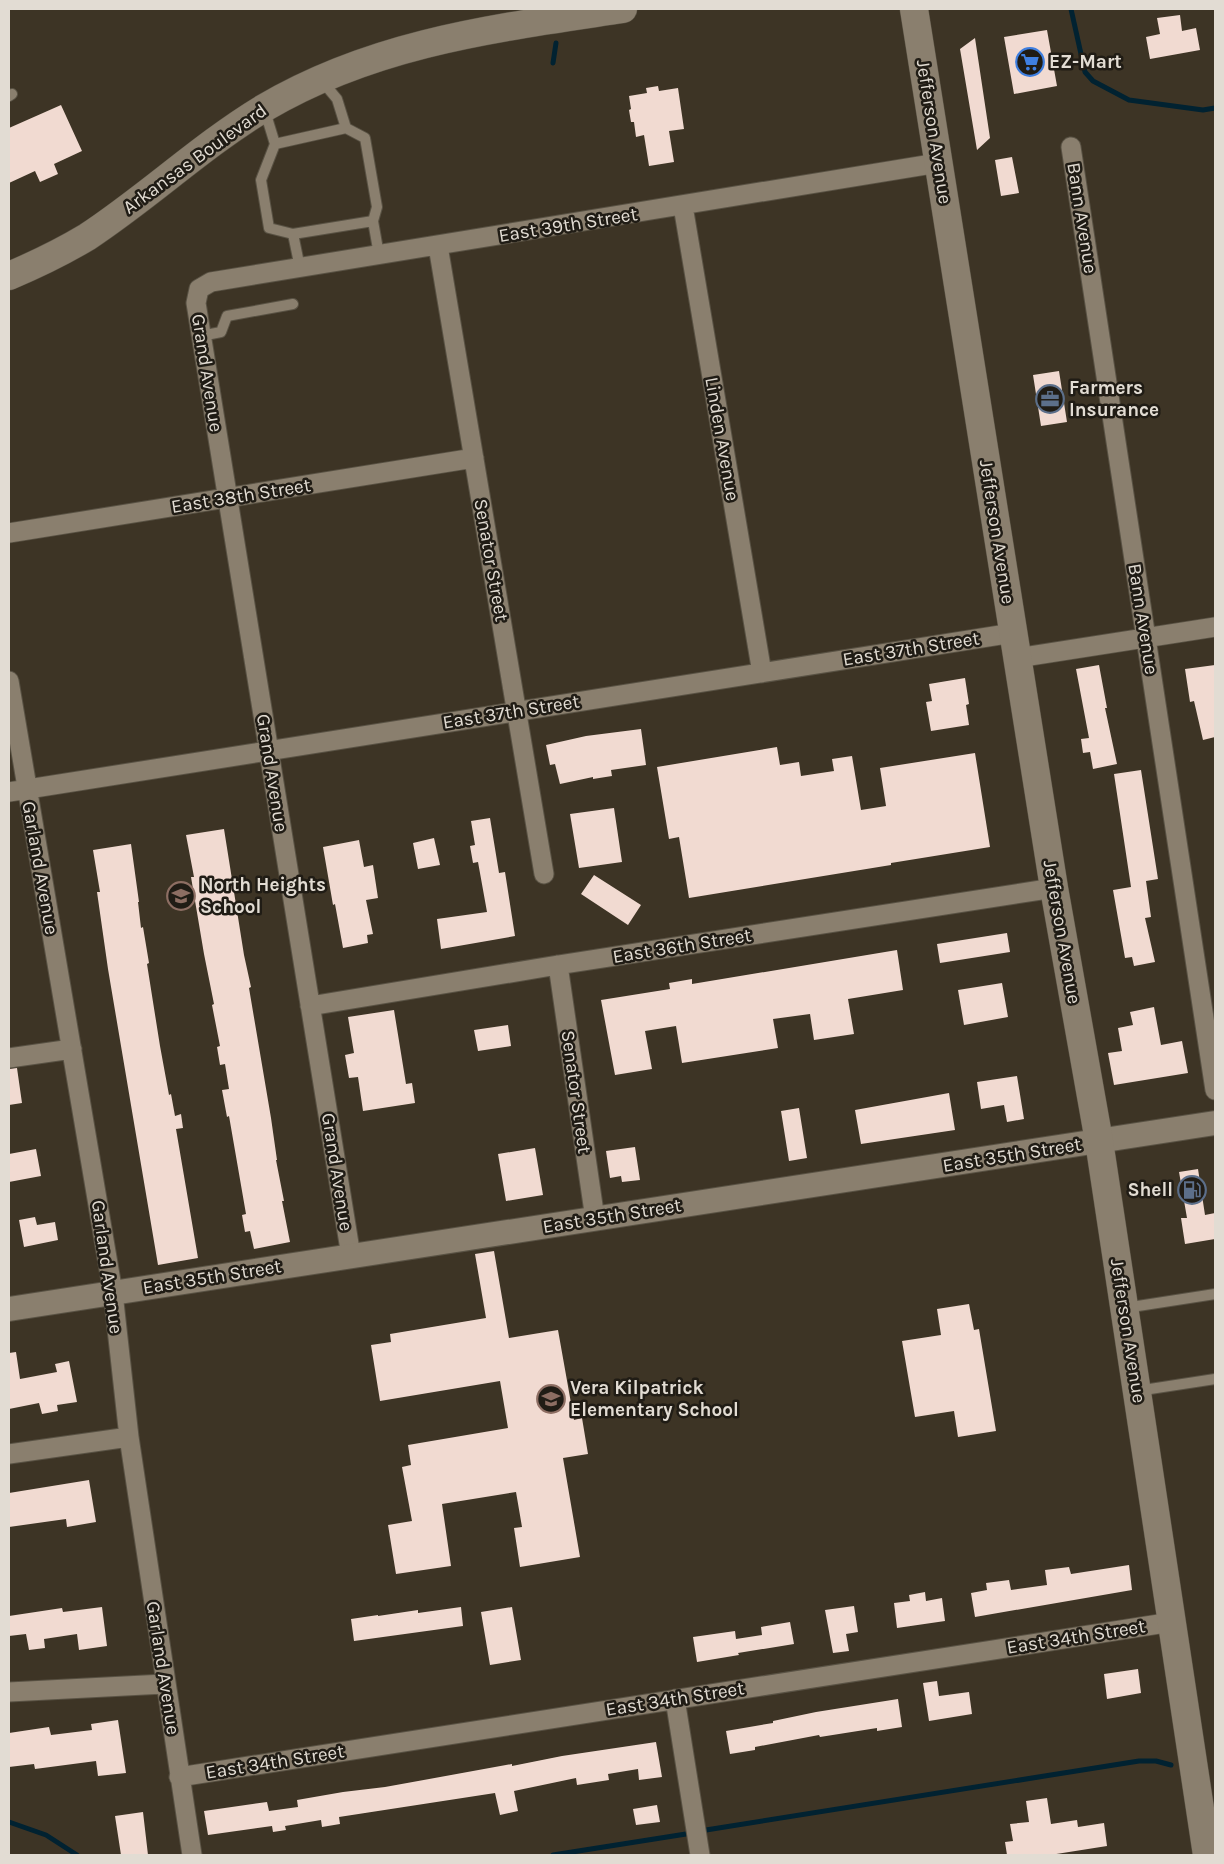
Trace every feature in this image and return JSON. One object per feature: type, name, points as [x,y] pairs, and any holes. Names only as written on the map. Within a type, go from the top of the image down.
[{"type":"main road","name":"Arkansas Boulevard","points":[[9,276],[35,265],[86,237],[137,201],[210,144],[264,108],[320,79],[379,57],[432,41],[623,9]]},
{"type":"main road","name":"Jefferson Avenue","points":[[914,9],[1054,888],[1099,1141],[1207,1855]]},
{"type":"street","name":"Bann Avenue","points":[[1071,147],[1215,1090]]},
{"type":"street","name":"East 39th Street","points":[[199,289],[212,282],[938,163]]},
{"type":"street","name":"Linden Avenue","points":[[683,206],[762,673]]},
{"type":"street","name":"Senator Street","points":[[438,246],[544,874]]},
{"type":"street","name":"Grand Avenue","points":[[199,289],[196,303],[201,336],[351,1256]]},
{"type":"street","name":"East 38th Street","points":[[9,533],[474,458]]},
{"type":"street","name":"East 37th Street","points":[[18,791],[762,673],[1015,645],[1146,638],[1215,627]]},
{"type":"street","name":"Garland Avenue","points":[[9,681],[18,791],[72,1049],[113,1292],[128,1437],[164,1684],[192,1855]]},
{"type":"street","name":"East 36th Street","points":[[310,1006],[558,965],[1054,888]]},
{"type":"street","name":"Senator Street","points":[[558,965],[595,1219]]},
{"type":"street","points":[[9,1058],[72,1049]]},
{"type":"street","name":"East 35th Street","points":[[9,1309],[1215,1124]]},
{"type":"street","points":[[9,1454],[128,1437]]},
{"type":"street","name":"East 34th Street","points":[[179,1777],[1172,1622]]},
{"type":"street","points":[[9,1692],[164,1684]]},
{"type":"street","points":[[675,1699],[700,1855]]},
{"type":"lane","points":[[320,79],[337,100],[346,128]]},
{"type":"lane","points":[[264,108],[275,144],[261,180],[269,228],[293,234],[373,221]]},
{"type":"lane","points":[[275,144],[346,128],[365,138],[378,207],[373,221],[380,255]]},
{"type":"lane","points":[[293,234],[300,268]]},
{"type":"lane","points":[[201,336],[221,332],[226,316],[293,304]]},
{"type":"lane","points":[[1124,1308],[1215,1294]]},
{"type":"lane","points":[[1137,1391],[1215,1379]]},
{"type":"building","points":[[1180,15],[1182,31],[1196,28],[1200,50],[1150,59],[1146,37],[1160,34],[1157,18]]},
{"type":"building","name":"EZ-Mart","points":[[1047,30],[1057,86],[1014,94],[1004,37]]},
{"type":"building","points":[[975,38],[990,138],[977,150],[960,49]]},
{"type":"building","points":[[658,86],[659,91],[678,88],[684,129],[669,131],[674,162],[649,166],[644,135],[636,137],[634,122],[631,122],[629,96],[647,93],[646,88]]},
{"type":"building","points":[[61,105],[82,151],[54,164],[58,174],[40,182],[35,171],[9,183],[9,128]]},
{"type":"building","points":[[1012,157],[1019,193],[1001,196],[995,160]]},
{"type":"building","name":"Farmers Insurance","points":[[1059,371],[1067,422],[1041,426],[1033,375]]},
{"type":"building","points":[[1099,665],[1107,708],[1105,708],[1117,764],[1093,769],[1090,752],[1083,753],[1081,739],[1089,738],[1076,669]]},
{"type":"building","points":[[1215,665],[1215,737],[1203,740],[1194,701],[1190,702],[1185,669]]},
{"type":"building","points":[[965,678],[969,704],[966,705],[969,725],[931,731],[926,702],[932,701],[929,684]]},
{"type":"building","points":[[641,729],[646,765],[611,770],[612,776],[593,779],[593,777],[560,784],[555,764],[550,765],[546,745],[586,736]]},
{"type":"building","points":[[777,747],[780,765],[799,762],[801,776],[834,771],[832,759],[852,756],[861,810],[886,806],[880,768],[975,753],[990,847],[689,898],[679,837],[669,839],[657,767]]},
{"type":"building","points":[[1141,770],[1158,879],[1146,881],[1151,917],[1145,918],[1155,962],[1134,966],[1132,957],[1125,958],[1113,890],[1131,887],[1114,774]]},
{"type":"building","points":[[614,808],[622,862],[579,868],[570,814]]},
{"type":"building","points":[[490,818],[499,873],[505,872],[515,936],[441,949],[437,919],[487,912],[478,862],[473,863],[470,846],[475,845],[471,821]]},
{"type":"building","points":[[224,829],[244,955],[251,987],[249,988],[290,1242],[254,1249],[250,1231],[245,1232],[242,1215],[246,1214],[229,1116],[227,1117],[222,1090],[229,1089],[225,1064],[220,1065],[217,1047],[220,1046],[212,1005],[214,1004],[191,877],[194,877],[186,835]]},
{"type":"building","points":[[434,838],[440,865],[418,869],[413,843]]},
{"type":"building","points":[[359,840],[364,867],[373,865],[378,898],[366,900],[373,934],[367,935],[368,943],[343,948],[323,847]]},
{"type":"building","points":[[131,844],[141,928],[143,927],[149,963],[147,964],[169,1095],[171,1094],[175,1116],[181,1114],[183,1128],[176,1129],[198,1258],[158,1265],[108,969],[97,892],[100,892],[93,850]]},
{"type":"building","points":[[594,875],[641,905],[628,925],[581,894]]},
{"type":"building","points":[[1007,933],[1010,952],[940,963],[937,944]]},
{"type":"building","points":[[897,950],[903,990],[848,999],[854,1034],[814,1040],[810,1014],[773,1019],[778,1048],[682,1063],[676,1026],[645,1031],[652,1069],[615,1075],[601,1000],[670,989],[669,983],[692,979],[692,984]]},
{"type":"building","points":[[1002,983],[1008,1017],[964,1025],[958,990]]},
{"type":"building","points":[[1154,1007],[1161,1045],[1182,1041],[1188,1073],[1114,1085],[1108,1053],[1122,1051],[1118,1028],[1133,1025],[1130,1012]]},
{"type":"building","points":[[394,1010],[406,1084],[412,1083],[415,1103],[363,1111],[358,1077],[349,1078],[345,1055],[354,1053],[348,1017]]},
{"type":"building","points":[[508,1025],[511,1046],[478,1051],[474,1030]]},
{"type":"building","points":[[17,1068],[22,1103],[9,1105],[9,1069]]},
{"type":"building","points":[[1017,1076],[1024,1119],[1007,1122],[1004,1105],[981,1109],[977,1082]]},
{"type":"building","points":[[949,1093],[955,1130],[861,1144],[855,1110]]},
{"type":"building","points":[[799,1108],[807,1158],[789,1161],[781,1111]]},
{"type":"building","points":[[635,1147],[640,1180],[622,1182],[621,1176],[610,1178],[606,1151]]},
{"type":"building","points":[[535,1148],[543,1195],[506,1201],[498,1154]]},
{"type":"building","points":[[36,1149],[41,1176],[9,1182],[9,1154]]},
{"type":"building","points":[[1198,1169],[1205,1215],[1215,1213],[1215,1239],[1185,1244],[1181,1218],[1187,1218],[1179,1172]]},
{"type":"building","points":[[35,1217],[37,1225],[55,1222],[58,1240],[24,1247],[19,1220]]},
{"type":"building","points":[[494,1251],[509,1338],[558,1330],[574,1420],[582,1418],[588,1454],[563,1458],[580,1557],[520,1567],[514,1528],[522,1527],[516,1492],[442,1504],[451,1566],[396,1574],[388,1525],[412,1521],[402,1467],[411,1465],[408,1445],[508,1428],[500,1381],[380,1401],[371,1345],[391,1342],[390,1334],[486,1318],[475,1254]]},
{"type":"building","points":[[969,1304],[974,1330],[979,1329],[996,1431],[958,1437],[954,1411],[915,1417],[902,1341],[941,1335],[937,1309]]},
{"type":"building","points":[[16,1352],[20,1379],[57,1372],[55,1364],[69,1361],[77,1402],[57,1405],[58,1411],[42,1414],[39,1403],[9,1409],[9,1353]]},
{"type":"building","points":[[89,1480],[96,1522],[67,1527],[66,1519],[9,1527],[9,1493]]},
{"type":"building","points":[[1129,1565],[1132,1590],[975,1617],[971,1593],[987,1590],[986,1583],[1009,1580],[1011,1590],[1047,1585],[1045,1570],[1069,1567],[1071,1574]]},
{"type":"building","points":[[925,1592],[926,1601],[942,1598],[945,1621],[897,1628],[894,1603],[910,1601],[909,1595]]},
{"type":"building","points":[[854,1606],[858,1632],[846,1634],[849,1651],[833,1653],[825,1610]]},
{"type":"building","points":[[102,1607],[107,1646],[79,1650],[77,1634],[44,1639],[45,1648],[29,1650],[26,1634],[9,1636],[9,1616],[62,1608],[63,1612]]},
{"type":"building","points":[[461,1607],[463,1626],[354,1641],[351,1619],[418,1610],[418,1613]]},
{"type":"building","points":[[512,1607],[521,1660],[490,1665],[481,1612]]},
{"type":"building","points":[[790,1622],[794,1644],[697,1662],[693,1637],[735,1631],[736,1639],[762,1635],[761,1627]]},
{"type":"building","points":[[1138,1669],[1141,1693],[1107,1699],[1104,1674]]},
{"type":"building","points":[[937,1681],[939,1696],[969,1692],[972,1714],[929,1721],[923,1683]]},
{"type":"building","points":[[898,1699],[902,1727],[877,1731],[877,1728],[820,1737],[819,1735],[755,1747],[755,1750],[730,1754],[726,1731],[773,1723],[773,1721],[816,1712]]},
{"type":"building","points":[[118,1720],[126,1773],[98,1776],[96,1761],[35,1769],[34,1764],[9,1767],[9,1733],[49,1727],[51,1735],[92,1730],[91,1724]]},
{"type":"building","points":[[656,1742],[662,1777],[639,1780],[638,1769],[608,1774],[609,1780],[577,1785],[576,1778],[514,1791],[518,1811],[500,1815],[495,1793],[339,1817],[340,1824],[322,1827],[321,1820],[285,1826],[286,1830],[273,1832],[272,1826],[208,1835],[204,1811],[267,1802],[269,1811],[298,1807],[297,1800]]},
{"type":"building","points":[[1047,1798],[1051,1824],[1077,1820],[1078,1827],[1104,1823],[1107,1846],[1050,1855],[1007,1855],[1005,1842],[1013,1841],[1010,1824],[1029,1822],[1026,1801]]},
{"type":"building","points":[[657,1805],[660,1822],[636,1825],[633,1809]]},
{"type":"building","points":[[143,1812],[148,1855],[121,1855],[115,1816]]},
{"type":"waterway","points":[[1071,9],[1085,72],[1093,81],[1129,100],[1203,110],[1215,108]]},
{"type":"waterway","points":[[553,63],[556,43]]},
{"type":"waterway","points":[[706,1830],[1139,1761],[1156,1761],[1171,1765]]},
{"type":"waterway","points":[[9,1822],[46,1835],[77,1855]]},
{"type":"waterway","points":[[553,1855],[686,1834]]},
{"type":"place","name":"EZ-Mart","points":[[1030,62]]},
{"type":"place","name":"Farmers Insurance","points":[[1050,399]]},
{"type":"place","name":"North Heights School","points":[[181,896]]},
{"type":"place","name":"Shell","points":[[1192,1190]]},
{"type":"place","name":"Vera Kilpatrick Elementary School","points":[[551,1399]]}]
